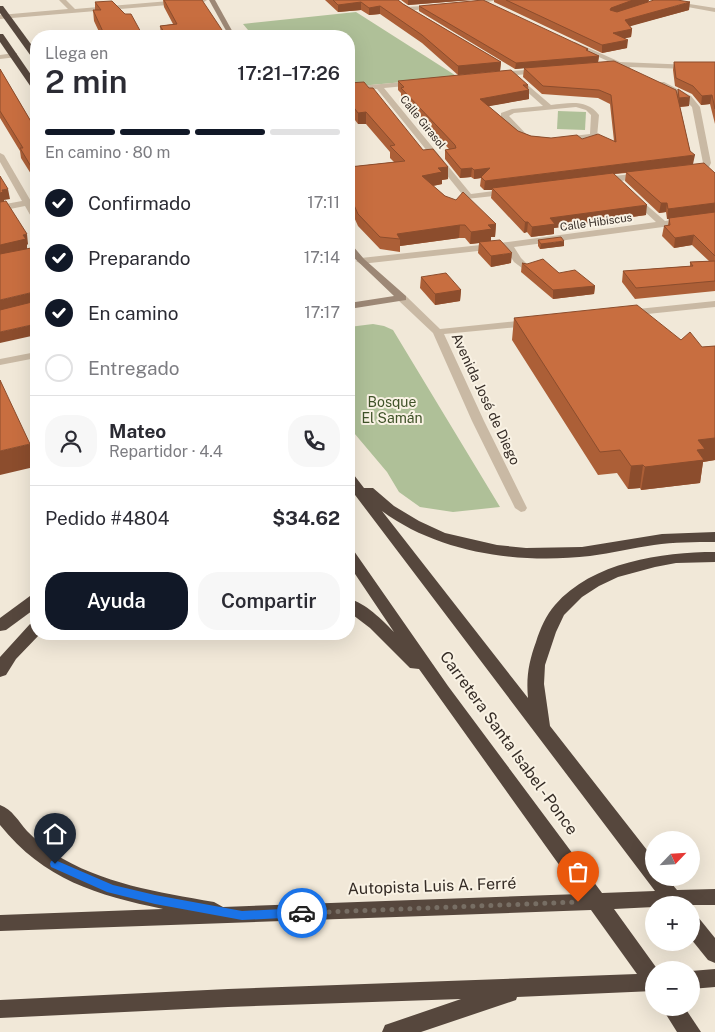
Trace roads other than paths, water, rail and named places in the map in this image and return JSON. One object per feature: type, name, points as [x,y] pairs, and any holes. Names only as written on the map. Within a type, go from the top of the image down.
[{"type":"highway","points":[[0,8],[3,17],[30,50]]},
{"type":"highway","points":[[0,36],[30,79]]},
{"type":"highway","points":[[355,477],[376,499],[401,517],[429,531],[460,542],[489,549],[556,554],[584,552],[661,539],[715,537]]},
{"type":"highway","points":[[355,486],[645,862]]},
{"type":"highway","points":[[540,727],[536,670],[548,630],[563,606],[585,588],[615,573],[642,564],[667,559],[715,557]]},
{"type":"highway","name":"Carretera Santa Isabel - Ponce","points":[[355,563],[442,690],[528,804],[645,968]]},
{"type":"highway","points":[[0,626],[30,604]]},
{"type":"highway","points":[[355,608],[376,624],[442,690]]},
{"type":"highway","points":[[0,671],[10,655],[30,634]]},
{"type":"highway","points":[[0,812],[26,842],[55,864],[111,889],[242,915]]},
{"type":"highway","points":[[662,886],[670,896]]},
{"type":"highway","name":"Autopista Luis A. Ferré","points":[[0,924],[715,897]]},
{"type":"highway","points":[[700,935],[715,954]]},
{"type":"highway","points":[[700,979],[715,978]]},
{"type":"highway","points":[[0,1009],[228,998],[555,987],[645,982]]},
{"type":"highway","points":[[393,1032],[525,988]]},
{"type":"highway","points":[[679,1016],[690,1032]]},
{"type":"street","points":[[62,0],[73,11]]},
{"type":"street","points":[[3,17],[204,0]]},
{"type":"street","points":[[212,0],[229,30]]},
{"type":"street","points":[[463,4],[496,0]]},
{"type":"street","points":[[482,2],[499,9]]},
{"type":"street","points":[[653,2],[715,10]]},
{"type":"street","points":[[414,14],[403,7],[444,6]]},
{"type":"street","points":[[568,41],[637,73]]},
{"type":"street","points":[[0,57],[14,56]]},
{"type":"street","points":[[495,63],[512,73],[549,107],[576,105],[589,108],[595,116],[594,134],[587,138],[539,142],[525,138],[504,115],[512,111],[549,107]]},
{"type":"street","points":[[600,66],[619,64],[715,68]]},
{"type":"street","points":[[493,75],[551,70]]},
{"type":"street","points":[[656,81],[688,98],[696,107],[707,163],[705,167],[687,170]]},
{"type":"street","points":[[355,88],[417,82]]},
{"type":"street","name":"Calle Girasol","points":[[379,86],[469,197],[518,191]]},
{"type":"street","points":[[2,160],[30,207]]},
{"type":"street","points":[[595,181],[622,185],[651,174]]},
{"type":"street","points":[[622,185],[663,224]]},
{"type":"street","points":[[0,208],[28,203]]},
{"type":"street","name":"Calle Hibiscus","points":[[361,261],[508,245],[715,218]]},
{"type":"street","points":[[508,245],[517,260],[526,268]]},
{"type":"street","name":"Avenida José de Diego","points":[[355,254],[438,332],[478,421],[521,508]]},
{"type":"street","points":[[355,305],[402,298]]},
{"type":"street","points":[[622,314],[715,304]]},
{"type":"street","points":[[438,332],[535,323]]},
{"type":"street","points":[[0,362],[30,356]]},
{"type":"park label","name":"Bosque El Samán","points":[[392,410]]}]
